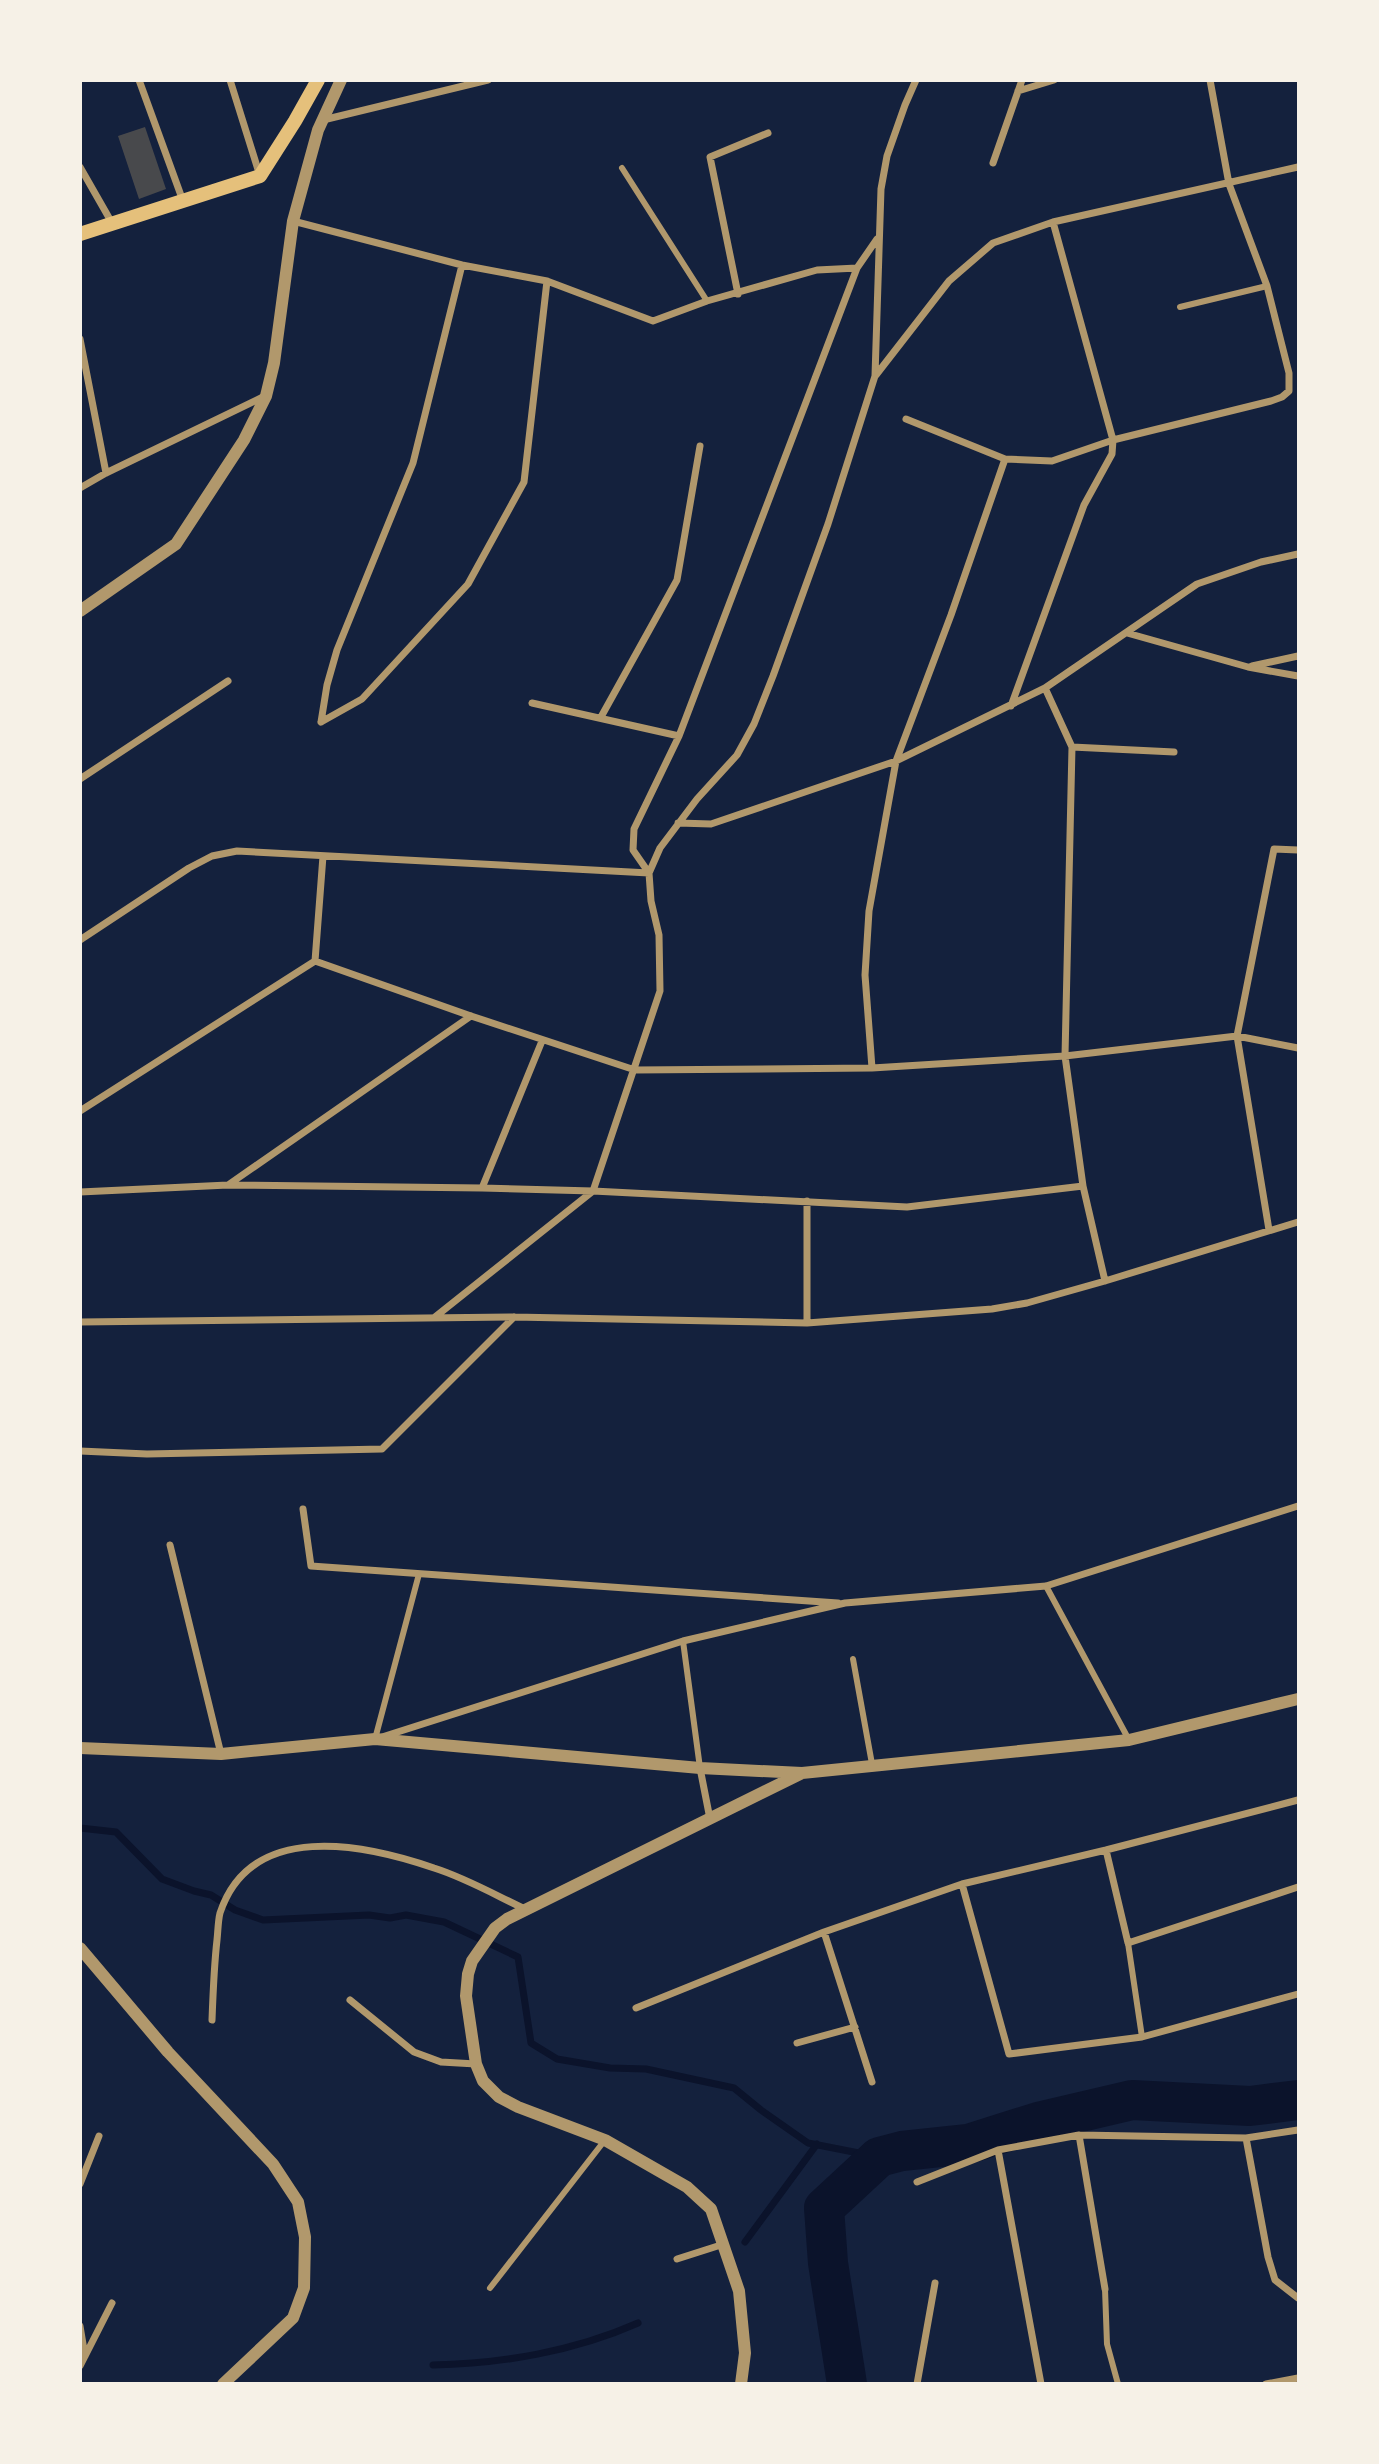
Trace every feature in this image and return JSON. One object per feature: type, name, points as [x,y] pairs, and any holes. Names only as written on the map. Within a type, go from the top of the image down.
[{"type":"main road","points":[[80,233],[260,176],[318,80]]},
{"type":"street","points":[[139,80],[183,201]]},
{"type":"street","points":[[230,80],[260,176]]},
{"type":"street","points":[[80,611],[176,544],[244,440],[266,396],[274,363],[293,221],[318,130],[341,80]]},
{"type":"street","points":[[323,120],[488,80]]},
{"type":"street","points":[[435,1317],[593,1191],[660,991],[659,935],[651,901],[649,873],[660,848],[737,755],[754,724],[774,677],[828,524],[875,376],[881,189],[887,156],[916,80]]},
{"type":"street","points":[[993,163],[1022,80]]},
{"type":"street","points":[[1018,92],[1054,80]]},
{"type":"street","points":[[906,419],[1005,459],[1052,461],[1113,440],[1271,401],[1289,391],[1289,373],[1267,286],[1229,184],[1210,80]]},
{"type":"street","points":[[738,294],[710,157],[768,133]]},
{"type":"street","points":[[80,167],[112,223]]},
{"type":"street","points":[[875,376],[949,281],[993,243],[1053,222],[1298,167]]},
{"type":"street","points":[[622,168],[707,301]]},
{"type":"street","points":[[293,221],[462,265],[547,281],[653,321],[707,301],[817,270],[857,268]]},
{"type":"street","points":[[1011,706],[1084,505],[1112,454],[1113,440],[1053,222]]},
{"type":"street","points":[[649,873],[633,850],[634,830],[679,736],[857,268],[878,237]]},
{"type":"street","points":[[462,265],[413,463],[337,650],[327,685],[321,722],[362,699],[468,584],[524,482],[547,281]]},
{"type":"street","points":[[1180,307],[1267,286]]},
{"type":"street","points":[[80,339],[106,473]]},
{"type":"street","points":[[1289,373],[1298,372]]},
{"type":"street","points":[[80,488],[266,396]]},
{"type":"street","points":[[601,717],[677,580],[700,446]]},
{"type":"street","points":[[872,1068],[865,975],[868,924],[896,761],[951,615],[1005,459]]},
{"type":"street","points":[[678,823],[711,824],[896,761],[1045,688],[1196,584],[1261,562],[1298,554]]},
{"type":"street","points":[[1127,633],[1248,667],[1298,676]]},
{"type":"street","points":[[1248,667],[1298,656]]},
{"type":"street","points":[[80,779],[228,681]]},
{"type":"street","points":[[1045,688],[1072,747],[1065,1056],[1083,1186],[1105,1281]]},
{"type":"street","points":[[532,703],[679,736]]},
{"type":"street","points":[[1072,747],[1174,752]]},
{"type":"street","points":[[1269,1230],[1237,1036],[1274,849],[1298,850]]},
{"type":"street","points":[[80,940],[188,868],[212,856],[237,851],[649,873]]},
{"type":"street","points":[[316,961],[323,856]]},
{"type":"street","points":[[316,961],[542,1041],[635,1070],[872,1068],[1065,1056],[1237,1036],[1298,1048]]},
{"type":"street","points":[[80,1111],[316,961]]},
{"type":"street","points":[[228,1185],[471,1016]]},
{"type":"street","points":[[482,1188],[542,1041]]},
{"type":"street","points":[[80,1192],[228,1185],[482,1188],[907,1207],[1083,1186]]},
{"type":"street","points":[[807,1201],[807,1322]]},
{"type":"street","points":[[80,1322],[514,1317],[807,1322],[992,1309],[1027,1303],[1105,1281],[1298,1222]]},
{"type":"street","points":[[80,1451],[147,1454],[382,1449],[514,1317]]},
{"type":"street","points":[[375,1740],[683,1641],[845,1603],[1046,1586],[1298,1506]]},
{"type":"street","points":[[303,1509],[311,1566],[845,1603]]},
{"type":"street","points":[[170,1545],[221,1754]]},
{"type":"street","points":[[375,1740],[419,1574]]},
{"type":"street","points":[[1046,1586],[1129,1740]]},
{"type":"street","points":[[683,1641],[700,1768],[710,1820]]},
{"type":"street","points":[[853,1658],[872,1764]]},
{"type":"street","points":[[80,1748],[221,1754],[375,1740],[700,1768],[802,1773],[1129,1740],[1298,1699]]},
{"type":"street","points":[[740,2384],[745,2353],[739,2291],[711,2209],[687,2187],[605,2140],[518,2107],[499,2096],[483,2081],[476,2064],[466,1996],[472,1961],[495,1927],[507,1919],[802,1773]]},
{"type":"street","points":[[636,2008],[824,1932],[962,1884],[1298,1800]]},
{"type":"street","points":[[212,2020],[220,1914],[236,1883],[252,1867],[279,1851],[313,1846],[365,1848],[436,1868],[528,1910]]},
{"type":"street","points":[[1106,1850],[1128,1943],[1142,2037]]},
{"type":"street","points":[[962,1884],[1009,2054],[1142,2037],[1298,1994]]},
{"type":"street","points":[[1128,1943],[1298,1887]]},
{"type":"street","points":[[824,1932],[872,2082]]},
{"type":"street","points":[[80,1948],[168,2052],[273,2164],[298,2202],[305,2237],[304,2288],[293,2318],[223,2384]]},
{"type":"street","points":[[350,2000],[414,2052],[441,2062],[476,2064]]},
{"type":"street","points":[[797,2043],[855,2027]]},
{"type":"street","points":[[916,2182],[998,2150],[1079,2135],[1246,2138],[1298,2130]]},
{"type":"street","points":[[1079,2135],[1105,2289],[1107,2344],[1118,2384]]},
{"type":"street","points":[[80,2184],[99,2136]]},
{"type":"street","points":[[1246,2138],[1271,2268],[1275,2280],[1298,2298]]},
{"type":"street","points":[[490,2288],[605,2140]]},
{"type":"street","points":[[998,2150],[1041,2384]]},
{"type":"street","points":[[677,2259],[724,2244]]},
{"type":"street","points":[[917,2384],[935,2283]]},
{"type":"street","points":[[80,2366],[112,2303]]},
{"type":"street","points":[[80,2326],[85,2357]]},
{"type":"street","points":[[1266,2384],[1298,2378]]},
{"type":"building","points":[[145,127],[166,189],[139,199],[118,136]]},
{"type":"waterway","points":[[80,1828],[116,1832],[162,1879],[211,1895],[235,1910],[263,1920],[369,1915],[390,1918],[406,1915],[444,1922],[518,1957],[531,2043],[557,2059],[610,2068],[646,2069],[734,2088],[808,2143],[879,2157]]},
{"type":"waterway","points":[[847,2384],[828,2263],[824,2208],[879,2157],[902,2151],[968,2144],[1038,2122],[1132,2100],[1250,2106],[1298,2100]]},
{"type":"waterway","points":[[745,2242],[817,2144]]},
{"type":"waterway","points":[[433,2365],[485,2362],[537,2354],[589,2341],[638,2323]]}]
